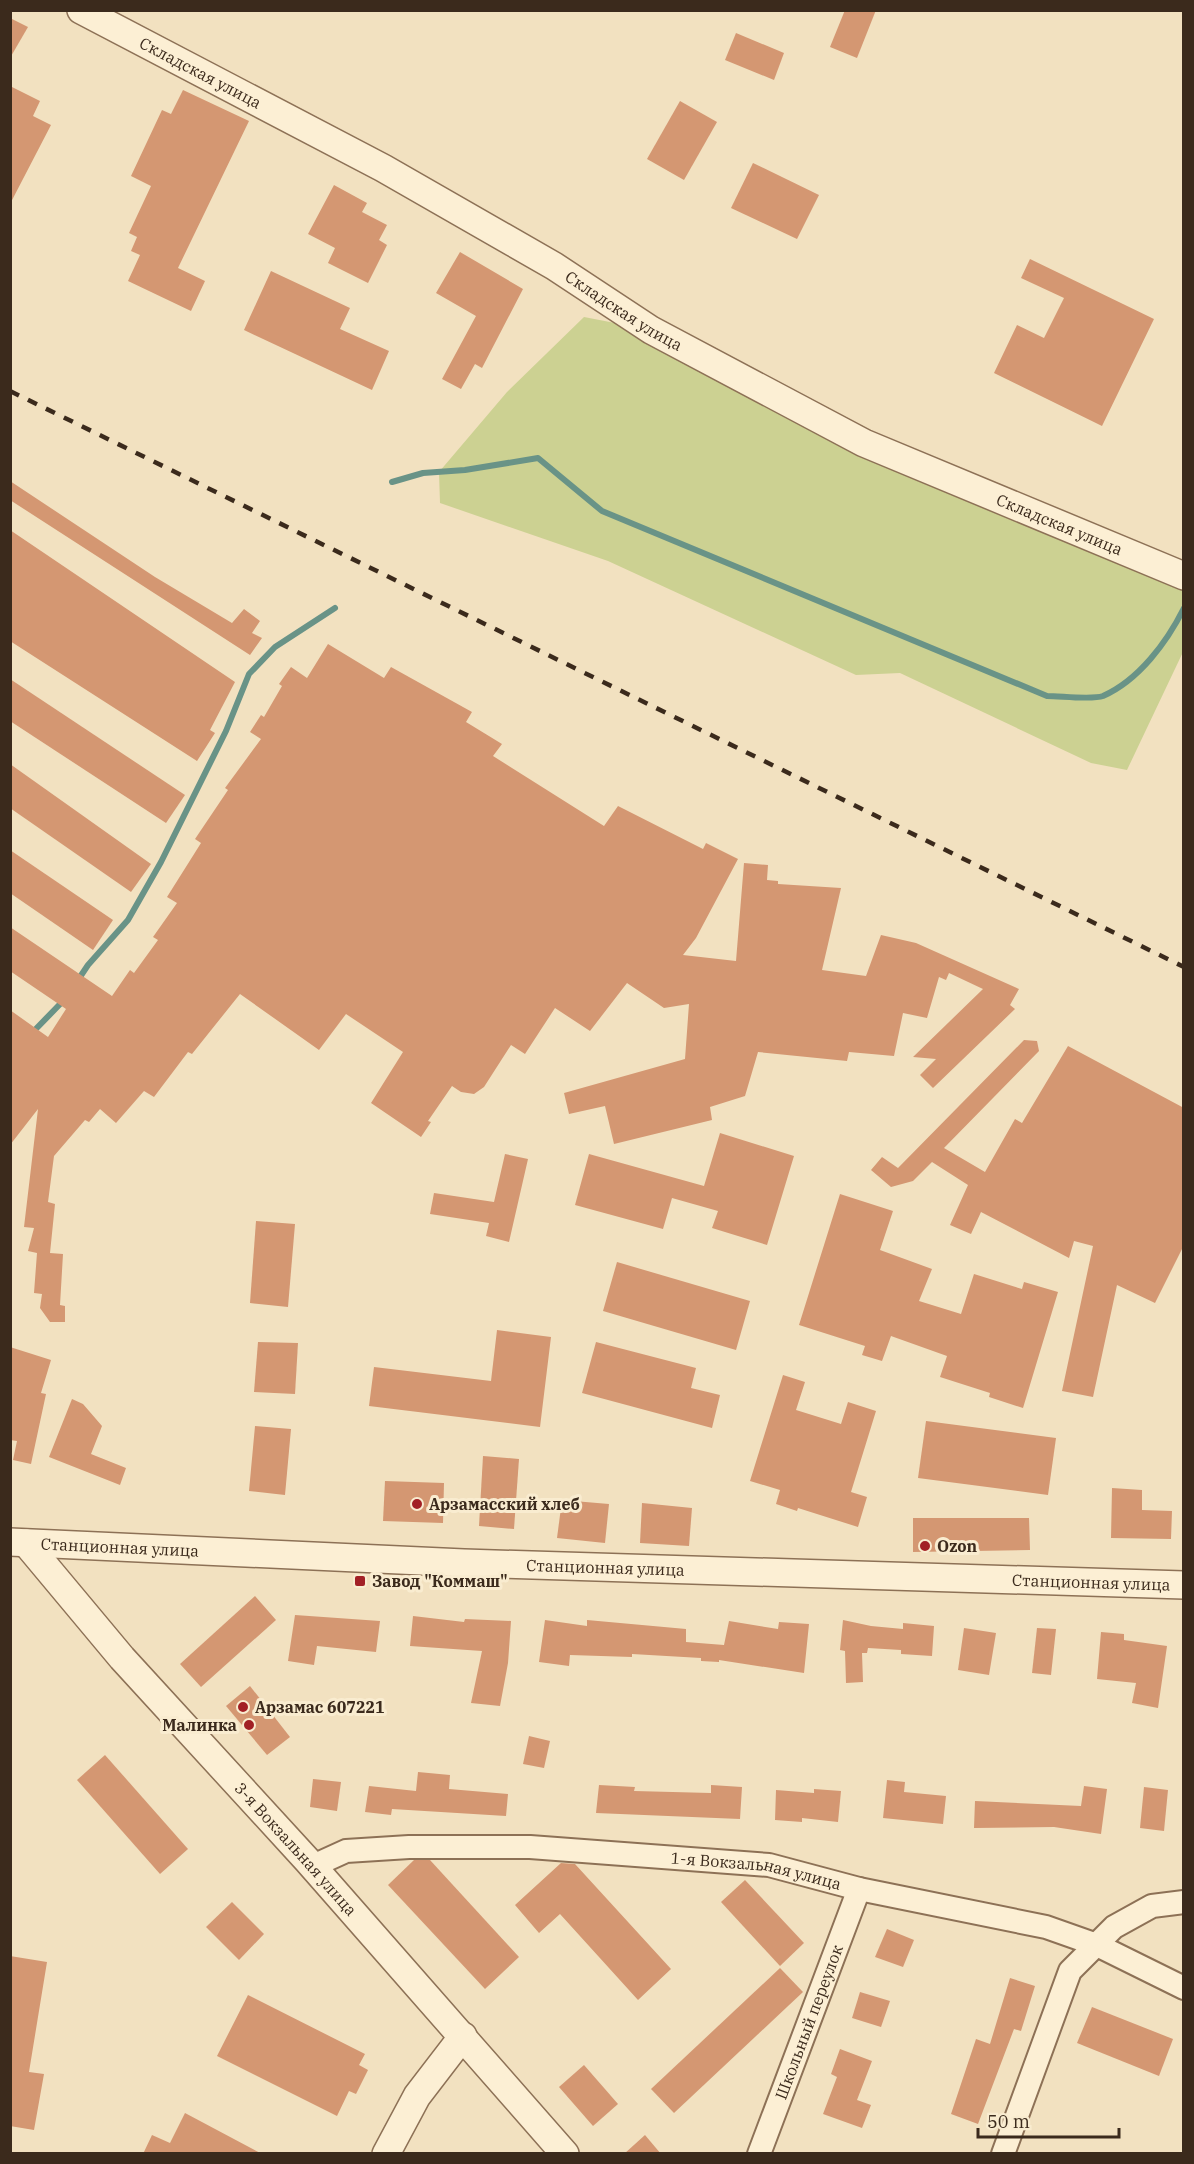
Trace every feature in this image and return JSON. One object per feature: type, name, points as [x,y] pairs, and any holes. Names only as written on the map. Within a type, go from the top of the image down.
[{"type":"street","name":"Складская улица","points":[[81,10],[383,168],[554,266],[651,330],[864,443],[1184,576]]},
{"type":"street","name":"Станционная улица","points":[[18,1543],[464,1563],[1184,1585]]},
{"type":"street","name":"3-я Вокзальная улица","points":[[18,1543],[312,1866],[464,2036],[565,2154]]},
{"type":"street","name":"1-я Вокзальная улица","points":[[312,1866],[346,1851],[410,1847],[530,1847],[769,1865],[859,1889],[1046,1927],[1097,1945],[1184,1988]]},
{"type":"street","name":"Школьный переулок","points":[[759,2154],[859,1889]]},
{"type":"street","points":[[1003,2154],[1070,1971],[1114,1927],[1152,1906],[1184,1902]]},
{"type":"street","points":[[386,2154],[417,2096],[464,2036]]},
{"type":"green space","points":[[584,317],[651,330],[938,473],[1183,590],[1183,652],[1127,770],[1091,763],[900,673],[856,675],[608,561],[440,503],[439,472],[507,392]]},
{"type":"building","points":[[845,10],[876,10],[857,58],[830,47]]},
{"type":"building","points":[[10,18],[28,27],[10,58]]},
{"type":"building","points":[[736,33],[784,53],[774,80],[725,60]]},
{"type":"building","points":[[10,86],[40,101],[33,116],[51,125],[10,204]]},
{"type":"building","points":[[183,90],[249,121],[178,268],[205,281],[191,311],[128,281],[140,255],[131,251],[137,237],[129,233],[151,186],[131,176],[162,110],[171,114]]},
{"type":"building","points":[[680,101],[717,122],[684,180],[647,159]]},
{"type":"building","points":[[753,163],[819,195],[797,239],[731,208]]},
{"type":"building","points":[[334,185],[367,203],[362,212],[387,225],[379,240],[387,245],[368,283],[328,263],[335,248],[308,234]]},
{"type":"building","points":[[460,252],[523,289],[482,368],[475,364],[461,389],[442,379],[476,316],[436,293]]},
{"type":"building","points":[[1030,259],[1154,319],[1102,426],[994,373],[1017,325],[1044,338],[1064,298],[1021,278]]},
{"type":"building","points":[[271,271],[350,308],[340,329],[389,351],[372,390],[244,330]]},
{"type":"building","points":[[10,481],[155,577],[232,623],[244,609],[260,621],[252,633],[262,638],[250,655],[10,500]]},
{"type":"building","points":[[10,530],[235,682],[210,730],[215,733],[197,761],[10,641]]},
{"type":"building","points":[[328,644],[384,678],[391,667],[472,712],[466,722],[502,744],[493,756],[604,826],[618,806],[703,849],[706,843],[738,859],[696,938],[683,955],[736,961],[744,863],[768,865],[767,880],[778,881],[778,884],[841,888],[822,970],[866,976],[881,935],[916,943],[1019,989],[1010,1005],[1015,1009],[933,1088],[920,1075],[936,1059],[913,1057],[983,989],[949,973],[946,980],[939,977],[927,1018],[903,1013],[894,1056],[849,1052],[847,1061],[758,1052],[745,1096],[710,1107],[712,1120],[614,1144],[605,1106],[569,1114],[564,1093],[685,1059],[689,1004],[664,1008],[627,983],[590,1031],[555,1008],[525,1054],[511,1045],[484,1087],[474,1094],[461,1092],[452,1086],[428,1121],[431,1122],[421,1137],[371,1103],[403,1052],[346,1014],[319,1050],[240,994],[192,1054],[188,1052],[154,1097],[144,1091],[116,1123],[100,1109],[89,1122],[85,1120],[54,1156],[48,1202],[55,1204],[50,1253],[63,1254],[60,1305],[65,1306],[65,1322],[50,1322],[40,1308],[42,1294],[34,1293],[37,1253],[28,1251],[34,1228],[24,1227],[38,1109],[10,1145],[10,1010],[48,1037],[66,1009],[10,971],[10,927],[112,996],[130,970],[134,973],[158,940],[153,937],[177,903],[167,897],[201,843],[195,839],[228,790],[225,788],[261,739],[250,732],[261,715],[264,717],[282,686],[279,684],[291,667],[307,678]]},
{"type":"building","points":[[10,679],[185,795],[166,823],[10,721]]},
{"type":"building","points":[[10,764],[151,864],[131,892],[10,808]]},
{"type":"building","points":[[10,850],[113,920],[93,950],[10,893]]},
{"type":"building","points":[[1024,1040],[1037,1041],[1039,1051],[944,1148],[985,1172],[1015,1119],[1022,1123],[1068,1046],[1184,1108],[1184,1245],[1155,1303],[1117,1285],[1093,1397],[1062,1391],[1093,1246],[1074,1241],[1069,1258],[981,1212],[971,1234],[950,1225],[968,1185],[932,1162],[913,1181],[891,1187],[871,1170],[882,1157],[898,1168]]},
{"type":"building","points":[[720,1133],[794,1156],[767,1245],[712,1228],[718,1211],[672,1198],[663,1229],[575,1205],[589,1154],[704,1186]]},
{"type":"building","points":[[505,1154],[528,1159],[509,1242],[486,1236],[489,1223],[430,1214],[434,1193],[494,1202]]},
{"type":"building","points":[[840,1194],[893,1211],[880,1250],[932,1269],[919,1301],[961,1314],[974,1274],[1022,1289],[1024,1282],[1058,1292],[1023,1408],[989,1397],[990,1393],[940,1377],[947,1356],[891,1336],[882,1361],[862,1355],[865,1346],[799,1325]]},
{"type":"building","points":[[256,1221],[295,1224],[288,1307],[250,1303]]},
{"type":"building","points":[[617,1262],[750,1301],[736,1350],[603,1311]]},
{"type":"building","points":[[497,1330],[551,1337],[540,1427],[369,1406],[374,1367],[491,1381]]},
{"type":"building","points":[[258,1342],[298,1343],[295,1394],[254,1392]]},
{"type":"building","points":[[596,1342],[696,1368],[691,1388],[720,1395],[712,1428],[582,1393]]},
{"type":"building","points":[[10,1347],[51,1360],[41,1393],[46,1394],[31,1464],[13,1460],[17,1441],[10,1440]]},
{"type":"building","points":[[783,1375],[805,1382],[796,1410],[841,1424],[848,1402],[876,1411],[851,1492],[867,1497],[858,1527],[798,1508],[797,1511],[776,1504],[780,1490],[750,1481]]},
{"type":"building","points":[[72,1399],[83,1404],[102,1426],[91,1454],[126,1468],[120,1485],[49,1457]]},
{"type":"building","points":[[926,1421],[1056,1438],[1048,1495],[918,1478]]},
{"type":"building","points":[[255,1426],[291,1429],[285,1495],[249,1491]]},
{"type":"building","points":[[483,1456],[519,1459],[514,1529],[479,1526]]},
{"type":"building","points":[[385,1481],[444,1483],[443,1523],[383,1521]]},
{"type":"building","points":[[1112,1488],[1142,1490],[1142,1510],[1172,1511],[1171,1539],[1111,1538]]},
{"type":"building","points":[[562,1500],[609,1504],[605,1543],[557,1538]]},
{"type":"building","points":[[642,1503],[692,1508],[689,1546],[640,1543]]},
{"type":"building","points":[[913,1518],[1029,1518],[1030,1550],[913,1552]]},
{"type":"building","points":[[255,1596],[276,1620],[201,1687],[180,1664]]},
{"type":"building","points":[[295,1615],[380,1621],[376,1652],[317,1646],[314,1665],[288,1661]]},
{"type":"building","points":[[413,1616],[464,1622],[465,1619],[511,1621],[508,1663],[500,1706],[471,1703],[482,1651],[410,1646]]},
{"type":"building","points":[[545,1620],[587,1626],[587,1620],[686,1629],[686,1642],[724,1645],[729,1621],[778,1629],[779,1622],[809,1624],[804,1673],[719,1660],[719,1662],[701,1661],[701,1658],[632,1654],[632,1657],[570,1655],[569,1666],[539,1662]]},
{"type":"building","points":[[843,1620],[903,1629],[903,1623],[934,1626],[932,1656],[901,1654],[901,1650],[868,1648],[867,1653],[862,1653],[863,1682],[846,1683],[845,1651],[840,1650]]},
{"type":"building","points":[[964,1628],[996,1633],[989,1675],[958,1670]]},
{"type":"building","points":[[1037,1628],[1056,1629],[1051,1675],[1032,1673]]},
{"type":"building","points":[[1101,1632],[1124,1634],[1124,1640],[1167,1646],[1158,1708],[1132,1703],[1136,1683],[1097,1679]]},
{"type":"building","points":[[250,1686],[290,1737],[267,1755],[226,1706]]},
{"type":"building","points":[[529,1736],[550,1741],[544,1768],[523,1764]]},
{"type":"building","points":[[105,1755],[188,1849],[160,1874],[77,1780]]},
{"type":"building","points":[[418,1772],[450,1775],[449,1789],[508,1794],[506,1816],[392,1809],[391,1815],[365,1812],[369,1786],[416,1791]]},
{"type":"building","points":[[313,1779],[341,1782],[337,1811],[310,1807]]},
{"type":"building","points":[[887,1780],[905,1782],[904,1792],[946,1796],[943,1824],[883,1818]]},
{"type":"building","points":[[599,1785],[635,1787],[634,1791],[711,1793],[711,1785],[742,1787],[740,1819],[596,1813]]},
{"type":"building","points":[[1084,1786],[1107,1789],[1101,1834],[1054,1827],[974,1828],[975,1801],[1081,1806]]},
{"type":"building","points":[[1144,1787],[1168,1790],[1164,1831],[1140,1828]]},
{"type":"building","points":[[814,1789],[841,1791],[838,1822],[802,1818],[802,1822],[775,1820],[776,1790],[814,1793]]},
{"type":"building","points":[[414,1860],[430,1860],[519,1957],[485,1989],[388,1885]]},
{"type":"building","points":[[561,1863],[575,1864],[671,1969],[638,2000],[560,1914],[539,1933],[515,1905]]},
{"type":"building","points":[[745,1880],[804,1943],[780,1966],[721,1902]]},
{"type":"building","points":[[232,1902],[264,1934],[239,1960],[206,1927]]},
{"type":"building","points":[[887,1929],[914,1940],[903,1967],[875,1957]]},
{"type":"building","points":[[10,1956],[47,1962],[29,2072],[44,2074],[34,2130],[10,2126]]},
{"type":"building","points":[[780,1968],[803,1992],[674,2113],[651,2089]]},
{"type":"building","points":[[1010,1978],[1035,1986],[1021,2031],[1014,2029],[978,2124],[951,2114],[976,2039],[990,2044]]},
{"type":"building","points":[[860,1992],[890,2001],[881,2027],[852,2018]]},
{"type":"building","points":[[248,1995],[365,2054],[359,2065],[368,2070],[356,2094],[349,2091],[337,2116],[217,2056]]},
{"type":"building","points":[[1092,2007],[1173,2039],[1159,2076],[1077,2043]]},
{"type":"building","points":[[840,2049],[872,2061],[857,2100],[871,2105],[862,2128],[823,2114],[837,2077],[831,2074]]},
{"type":"building","points":[[584,2065],[618,2104],[593,2126],[559,2087]]},
{"type":"building","points":[[185,2113],[262,2154],[143,2154],[152,2135],[170,2143]]},
{"type":"building","points":[[645,2135],[661,2154],[624,2154]]},
{"type":"waterway","points":[[392,482],[423,473],[465,470],[538,458],[602,511],[1047,696],[1098,697],[1116,689],[1151,659],[1184,608]]},
{"type":"waterway","points":[[78,980],[88,965],[128,920],[161,862],[226,731],[249,674],[275,647],[335,608]]},
{"type":"waterway","points":[[31,1034],[63,1001]]},
{"type":"railway","points":[[10,391],[1184,967]]},
{"type":"place","name":"Арзамасский хлеб","points":[[417,1504]]},
{"type":"place","name":"Ozon","points":[[925,1546]]},
{"type":"place","name":"Завод \"Коммаш\"","points":[[360,1581]]},
{"type":"place","name":"Арзамас 607221","points":[[243,1707]]},
{"type":"place","name":"Малинка","points":[[249,1725]]}]
